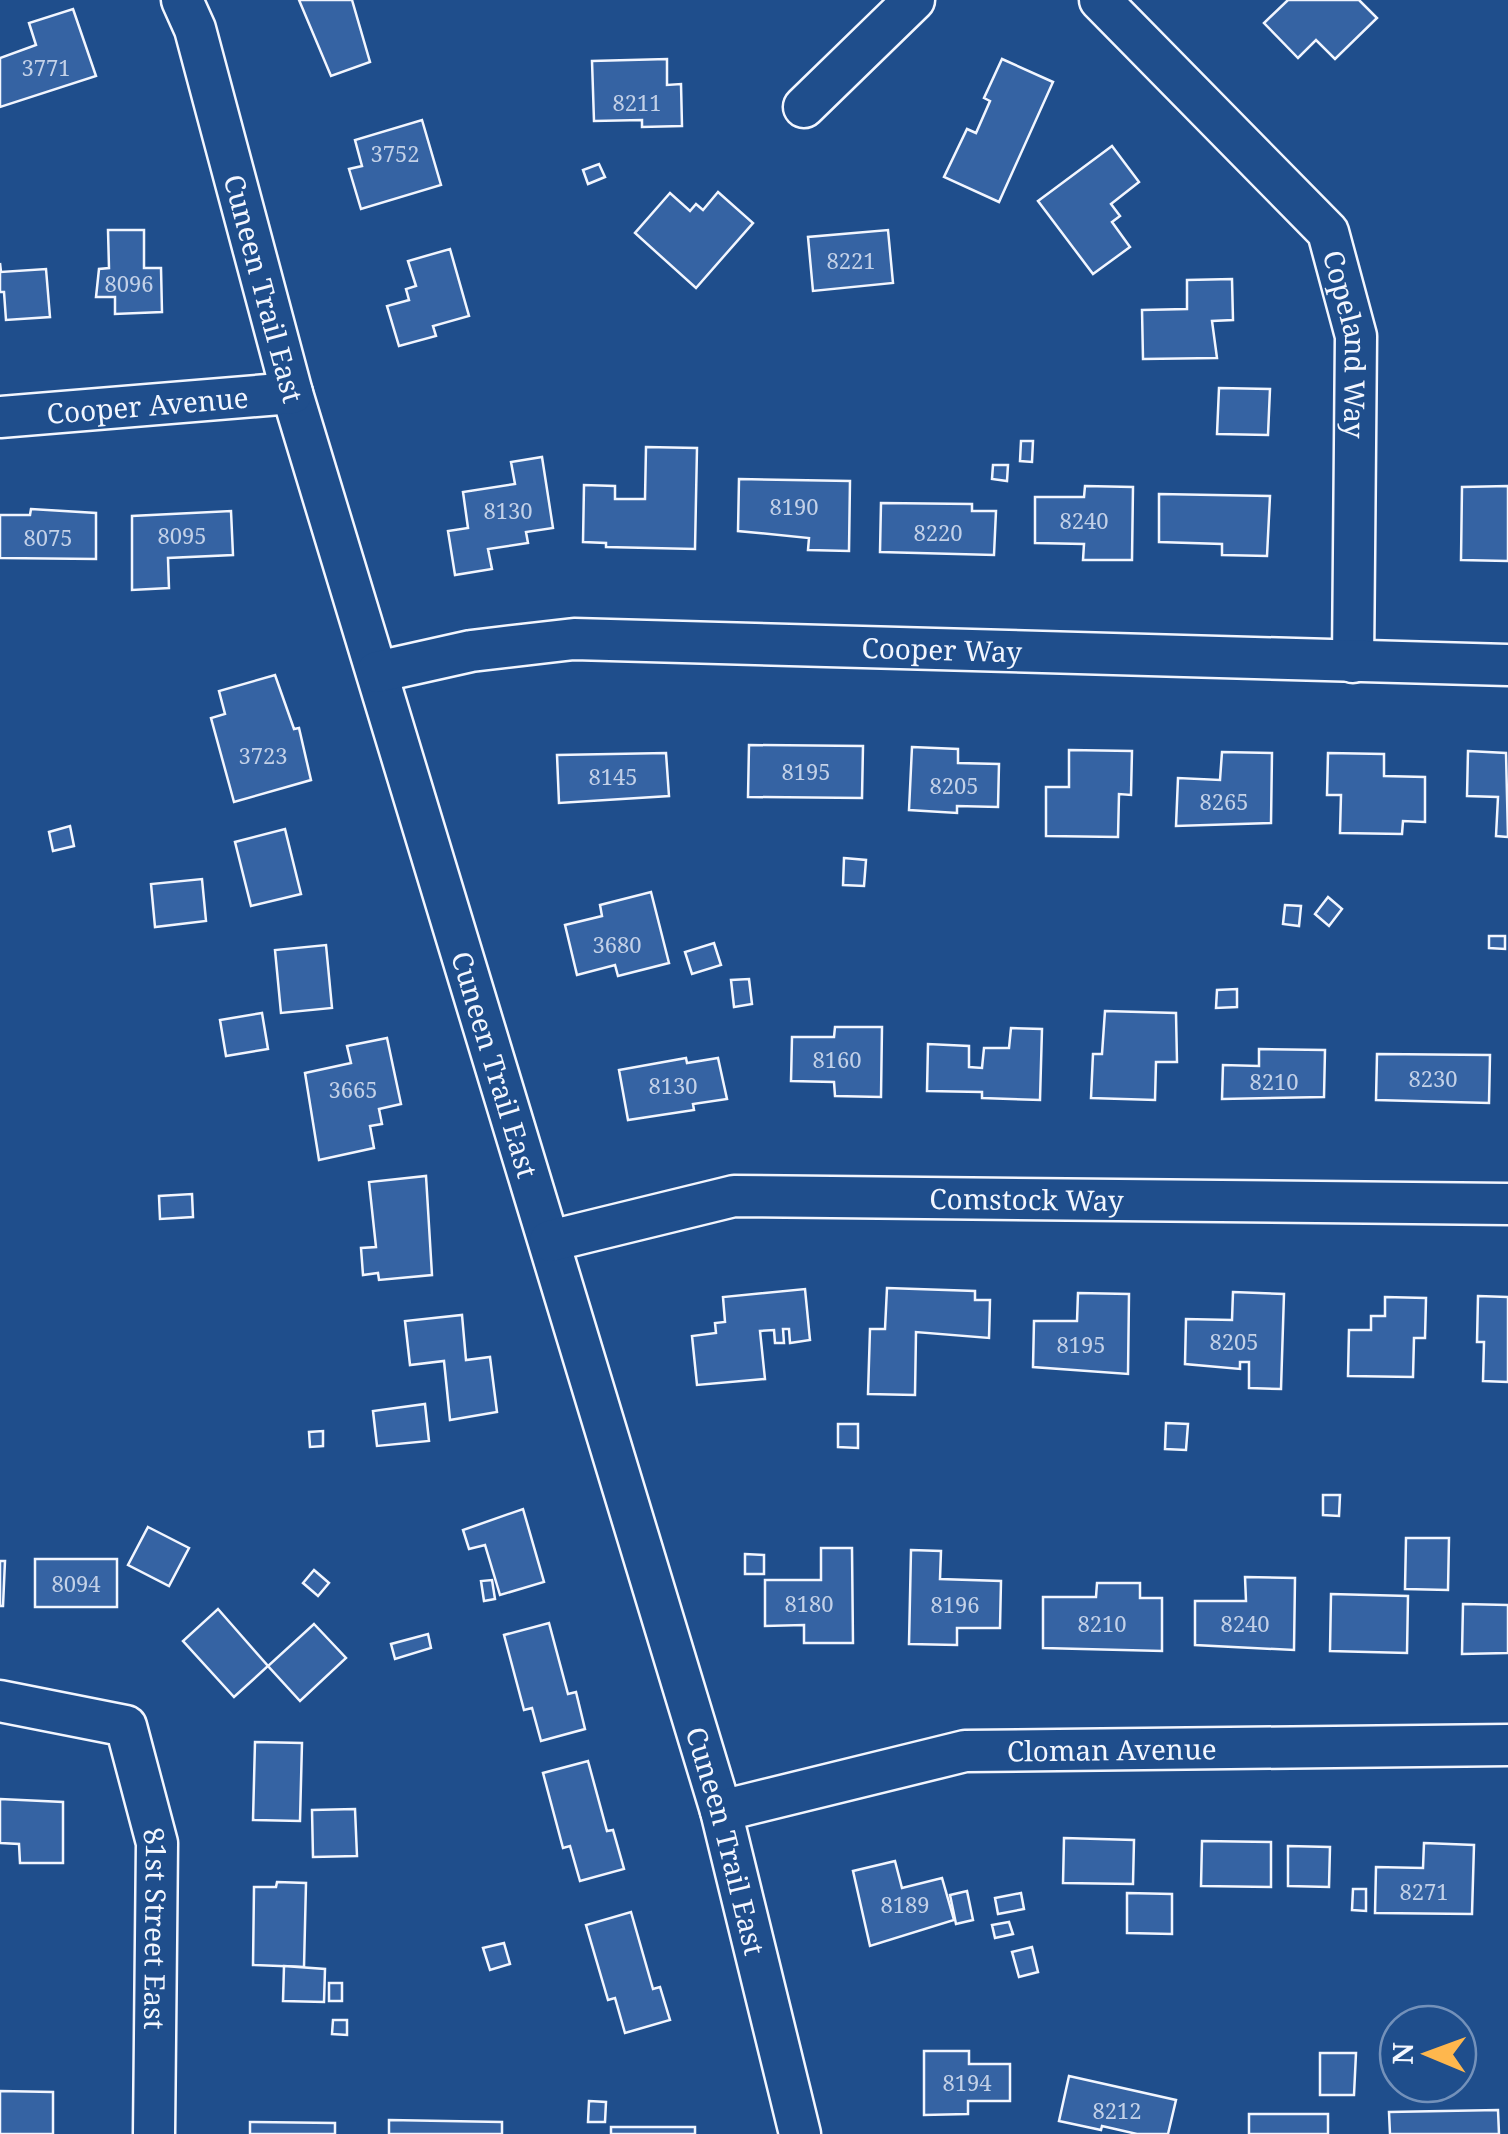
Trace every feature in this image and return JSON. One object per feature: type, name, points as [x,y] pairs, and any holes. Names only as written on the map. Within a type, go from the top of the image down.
[{"type":"street","name":"Cuneen Trail East","points":[[182,0],[196,28],[292,393],[720,1811],[800,2134]]},
{"type":"street","points":[[804,106],[914,0]]},
{"type":"street","name":"Copeland Way","points":[[1100,0],[1328,232],[1356,336],[1352,662]]},
{"type":"street","name":"Cooper Avenue","points":[[0,416],[292,393]]},
{"type":"street","name":"Cooper Way","points":[[376,672],[471,651],[574,639],[1508,664]]},
{"type":"street","name":"Comstock Way","points":[[550,1241],[734,1196],[1508,1204]]},
{"type":"street","name":"81st Street East","points":[[0,1702],[126,1726],[156,1843],[154,2134]]},
{"type":"street","name":"Cloman Avenue","points":[[720,1811],[965,1750],[1508,1745]]},
{"type":"building","points":[[299,0],[352,0],[370,62],[331,76]]},
{"type":"building","points":[[1288,0],[1359,0],[1377,18],[1335,59],[1316,40],[1298,58],[1264,23]]},
{"type":"building","points":[[73,9],[96,76],[0,107],[0,58],[36,45],[29,23]]},
{"type":"building","points":[[667,59],[667,85],[681,84],[682,126],[642,127],[642,120],[594,121],[592,61]]},
{"type":"building","points":[[1002,59],[1053,82],[999,202],[944,177],[967,129],[976,133],[990,101],[984,98]]},
{"type":"building","points":[[422,120],[441,185],[361,209],[349,169],[362,166],[355,140]]},
{"type":"building","points":[[1112,146],[1139,182],[1111,204],[1120,216],[1112,222],[1130,247],[1093,274],[1038,201]]},
{"type":"building","points":[[599,164],[605,177],[588,184],[583,170]]},
{"type":"building","points":[[718,192],[753,223],[696,288],[635,233],[670,193],[690,211],[696,204],[703,210]]},
{"type":"building","points":[[108,230],[144,230],[144,268],[161,268],[162,312],[115,314],[115,297],[96,297],[99,269],[109,268]]},
{"type":"building","points":[[888,230],[893,283],[813,291],[808,237]]},
{"type":"building","points":[[450,249],[469,316],[433,326],[436,336],[399,346],[387,306],[409,300],[406,289],[416,286],[408,261]]},
{"type":"building","points":[[0,263],[1,272],[46,269],[50,317],[6,320],[4,292],[0,292]]},
{"type":"building","points":[[1232,279],[1233,320],[1212,321],[1217,358],[1143,359],[1142,310],[1187,309],[1187,280]]},
{"type":"building","points":[[1219,388],[1270,389],[1268,435],[1217,434]]},
{"type":"building","points":[[1021,441],[1033,441],[1032,462],[1020,461]]},
{"type":"building","points":[[646,447],[697,448],[695,549],[606,547],[606,543],[583,542],[584,485],[615,486],[615,499],[645,499]]},
{"type":"building","points":[[542,457],[553,528],[526,532],[528,543],[488,549],[492,569],[455,575],[448,531],[468,528],[463,492],[515,484],[511,462]]},
{"type":"building","points":[[993,465],[1008,465],[1007,481],[992,479]]},
{"type":"building","points":[[739,479],[850,481],[849,551],[808,550],[809,538],[738,531]]},
{"type":"building","points":[[1085,486],[1133,487],[1132,560],[1083,560],[1084,544],[1035,543],[1035,497],[1084,497]]},
{"type":"building","points":[[1508,486],[1508,561],[1461,560],[1462,487]]},
{"type":"building","points":[[1159,494],[1270,496],[1267,556],[1222,555],[1222,544],[1159,542]]},
{"type":"building","points":[[881,503],[972,504],[972,511],[996,511],[994,555],[880,552]]},
{"type":"building","points":[[31,509],[96,513],[96,559],[0,558],[0,515],[30,515]]},
{"type":"building","points":[[231,511],[233,555],[168,558],[169,588],[132,590],[132,516]]},
{"type":"building","points":[[275,675],[294,729],[299,728],[311,780],[234,802],[211,718],[225,714],[219,691]]},
{"type":"building","points":[[749,745],[863,746],[862,798],[748,797]]},
{"type":"building","points":[[912,747],[958,749],[958,763],[999,764],[998,807],[957,806],[957,813],[909,810]]},
{"type":"building","points":[[1069,750],[1132,751],[1131,795],[1119,794],[1118,837],[1046,836],[1046,787],[1069,787]]},
{"type":"building","points":[[1468,751],[1506,753],[1508,837],[1496,836],[1498,797],[1467,796]]},
{"type":"building","points":[[1222,752],[1272,753],[1271,823],[1176,826],[1178,778],[1220,780]]},
{"type":"building","points":[[666,753],[669,796],[559,803],[557,755]]},
{"type":"building","points":[[1328,753],[1384,754],[1384,776],[1425,777],[1425,822],[1403,821],[1402,834],[1340,833],[1341,795],[1327,795]]},
{"type":"building","points":[[70,826],[74,846],[53,851],[49,832]]},
{"type":"building","points":[[285,829],[301,894],[251,906],[235,842]]},
{"type":"building","points":[[844,858],[866,860],[864,886],[843,885]]},
{"type":"building","points":[[202,879],[206,921],[155,927],[151,884]]},
{"type":"building","points":[[651,892],[669,963],[618,976],[615,965],[577,975],[565,925],[602,916],[600,905]]},
{"type":"building","points":[[1328,897],[1342,909],[1329,926],[1315,914]]},
{"type":"building","points":[[1285,905],[1301,906],[1299,926],[1283,924]]},
{"type":"building","points":[[1489,936],[1505,936],[1505,949],[1489,948]]},
{"type":"building","points":[[714,943],[721,965],[692,974],[685,952]]},
{"type":"building","points":[[326,945],[332,1008],[281,1013],[275,950]]},
{"type":"building","points":[[749,979],[752,1004],[734,1007],[731,980]]},
{"type":"building","points":[[1237,989],[1237,1007],[1216,1008],[1217,990]]},
{"type":"building","points":[[1105,1011],[1176,1013],[1177,1062],[1156,1062],[1155,1100],[1091,1098],[1093,1054],[1102,1054]]},
{"type":"building","points":[[262,1013],[268,1049],[226,1056],[220,1020]]},
{"type":"building","points":[[835,1027],[882,1027],[881,1097],[835,1096],[834,1082],[791,1081],[792,1037],[834,1037]]},
{"type":"building","points":[[1011,1028],[1042,1029],[1040,1100],[982,1098],[982,1092],[927,1091],[928,1044],[969,1046],[969,1067],[982,1068],[984,1048],[1009,1048]]},
{"type":"building","points":[[387,1038],[401,1104],[379,1109],[382,1124],[370,1126],[374,1148],[319,1160],[305,1073],[351,1063],[347,1046]]},
{"type":"building","points":[[1259,1049],[1325,1050],[1324,1097],[1222,1099],[1223,1065],[1259,1066]]},
{"type":"building","points":[[1377,1054],[1490,1055],[1489,1103],[1376,1100]]},
{"type":"building","points":[[686,1058],[687,1063],[718,1058],[727,1099],[693,1104],[694,1110],[628,1120],[619,1070]]},
{"type":"building","points":[[426,1176],[432,1275],[379,1280],[378,1273],[363,1275],[361,1248],[376,1247],[369,1182]]},
{"type":"building","points":[[192,1194],[193,1217],[160,1219],[159,1196]]},
{"type":"building","points":[[887,1288],[975,1291],[975,1300],[990,1300],[989,1338],[916,1332],[915,1395],[868,1394],[870,1329],[885,1329]]},
{"type":"building","points":[[805,1289],[810,1340],[790,1343],[789,1329],[783,1329],[784,1343],[775,1343],[774,1330],[760,1331],[765,1379],[697,1385],[692,1336],[716,1333],[715,1323],[725,1322],[723,1297]]},
{"type":"building","points":[[1233,1292],[1284,1294],[1281,1389],[1249,1388],[1249,1362],[1240,1362],[1240,1369],[1185,1364],[1186,1319],[1232,1320]]},
{"type":"building","points":[[1078,1293],[1129,1294],[1128,1374],[1033,1367],[1034,1321],[1077,1321]]},
{"type":"building","points":[[1478,1296],[1508,1297],[1508,1382],[1483,1381],[1484,1342],[1477,1342]]},
{"type":"building","points":[[1385,1297],[1426,1298],[1425,1338],[1414,1338],[1413,1377],[1348,1376],[1349,1330],[1371,1330],[1371,1316],[1385,1316]]},
{"type":"building","points":[[462,1315],[466,1360],[490,1357],[497,1412],[450,1420],[444,1361],[410,1365],[405,1321]]},
{"type":"building","points":[[425,1404],[429,1441],[377,1446],[373,1411]]},
{"type":"building","points":[[1166,1423],[1188,1424],[1186,1450],[1165,1449]]},
{"type":"building","points":[[838,1424],[858,1424],[858,1448],[838,1447]]},
{"type":"building","points":[[323,1431],[323,1446],[310,1447],[309,1432]]},
{"type":"building","points":[[1323,1495],[1340,1495],[1339,1516],[1323,1515]]},
{"type":"building","points":[[523,1509],[544,1582],[500,1595],[485,1545],[469,1549],[463,1530]]},
{"type":"building","points":[[148,1527],[189,1548],[169,1586],[128,1565]]},
{"type":"building","points":[[1406,1538],[1449,1538],[1448,1590],[1405,1589]]},
{"type":"building","points":[[821,1548],[852,1548],[853,1643],[804,1643],[804,1625],[765,1626],[765,1580],[821,1580]]},
{"type":"building","points":[[911,1550],[941,1551],[940,1579],[1001,1581],[1000,1628],[957,1628],[957,1645],[909,1644]]},
{"type":"building","points":[[745,1554],[764,1555],[764,1574],[745,1574]]},
{"type":"building","points":[[35,1559],[117,1559],[117,1607],[35,1607]]},
{"type":"building","points":[[0,1561],[5,1561],[3,1606],[0,1606]]},
{"type":"building","points":[[314,1570],[329,1583],[318,1596],[303,1583]]},
{"type":"building","points":[[1245,1577],[1295,1578],[1294,1650],[1195,1645],[1195,1601],[1246,1601]]},
{"type":"building","points":[[492,1580],[495,1599],[484,1601],[481,1581]]},
{"type":"building","points":[[1097,1583],[1140,1583],[1140,1598],[1162,1598],[1162,1651],[1043,1648],[1043,1597],[1096,1597]]},
{"type":"building","points":[[1331,1594],[1408,1596],[1407,1653],[1330,1651]]},
{"type":"building","points":[[1463,1604],[1508,1605],[1508,1653],[1462,1654]]},
{"type":"building","points":[[218,1609],[268,1666],[234,1697],[183,1641]]},
{"type":"building","points":[[549,1623],[568,1694],[576,1692],[585,1729],[541,1741],[532,1708],[524,1710],[504,1635]]},
{"type":"building","points":[[314,1624],[346,1658],[300,1701],[268,1666]]},
{"type":"building","points":[[428,1634],[431,1648],[395,1659],[391,1644]]},
{"type":"building","points":[[255,1742],[302,1743],[300,1821],[253,1820]]},
{"type":"building","points":[[588,1761],[607,1831],[613,1830],[624,1869],[580,1881],[570,1846],[563,1848],[543,1773]]},
{"type":"building","points":[[0,1799],[63,1802],[63,1863],[20,1863],[19,1844],[0,1843]]},
{"type":"building","points":[[355,1809],[357,1856],[313,1857],[312,1810]]},
{"type":"building","points":[[1064,1838],[1134,1840],[1133,1884],[1063,1883]]},
{"type":"building","points":[[1202,1841],[1271,1842],[1271,1887],[1201,1886]]},
{"type":"building","points":[[1424,1843],[1474,1845],[1472,1914],[1375,1913],[1376,1867],[1423,1868]]},
{"type":"building","points":[[1288,1846],[1330,1847],[1329,1887],[1288,1886]]},
{"type":"building","points":[[895,1861],[902,1888],[942,1878],[954,1920],[870,1946],[853,1871]]},
{"type":"building","points":[[277,1882],[306,1883],[304,1967],[253,1965],[254,1887],[276,1887]]},
{"type":"building","points":[[1353,1889],[1366,1889],[1366,1911],[1352,1910]]},
{"type":"building","points":[[967,1891],[973,1920],[956,1924],[950,1895]]},
{"type":"building","points":[[1021,1893],[1024,1909],[998,1914],[995,1898]]},
{"type":"building","points":[[1127,1893],[1172,1894],[1172,1934],[1127,1933]]},
{"type":"building","points":[[631,1912],[653,1989],[660,1987],[670,2020],[625,2033],[615,1998],[608,2000],[586,1925]]},
{"type":"building","points":[[1009,1922],[1013,1934],[995,1938],[992,1925]]},
{"type":"building","points":[[504,1943],[510,1964],[490,1970],[483,1948]]},
{"type":"building","points":[[1032,1947],[1038,1972],[1019,1977],[1012,1952]]},
{"type":"building","points":[[284,1966],[325,1969],[324,2002],[283,2001]]},
{"type":"building","points":[[329,1983],[342,1983],[342,2001],[329,2001]]},
{"type":"building","points":[[333,2020],[347,2020],[347,2035],[332,2034]]},
{"type":"building","points":[[924,2051],[969,2051],[969,2064],[1010,2064],[1010,2101],[968,2101],[968,2114],[924,2115]]},
{"type":"building","points":[[1320,2053],[1356,2053],[1354,2095],[1320,2095]]},
{"type":"building","points":[[1069,2076],[1176,2100],[1168,2134],[1137,2134],[1102,2126],[1101,2130],[1059,2121]]},
{"type":"building","points":[[0,2091],[53,2092],[53,2134],[0,2134]]},
{"type":"building","points":[[589,2101],[606,2102],[605,2122],[588,2122]]},
{"type":"building","points":[[1498,2110],[1499,2134],[1390,2134],[1389,2112]]},
{"type":"building","points":[[1249,2114],[1328,2114],[1328,2134],[1249,2134]]},
{"type":"building","points":[[389,2120],[502,2122],[502,2134],[389,2134]]},
{"type":"building","points":[[250,2122],[335,2123],[335,2134],[250,2134]]},
{"type":"building","points":[[611,2127],[695,2127],[695,2134],[611,2134]]}]
